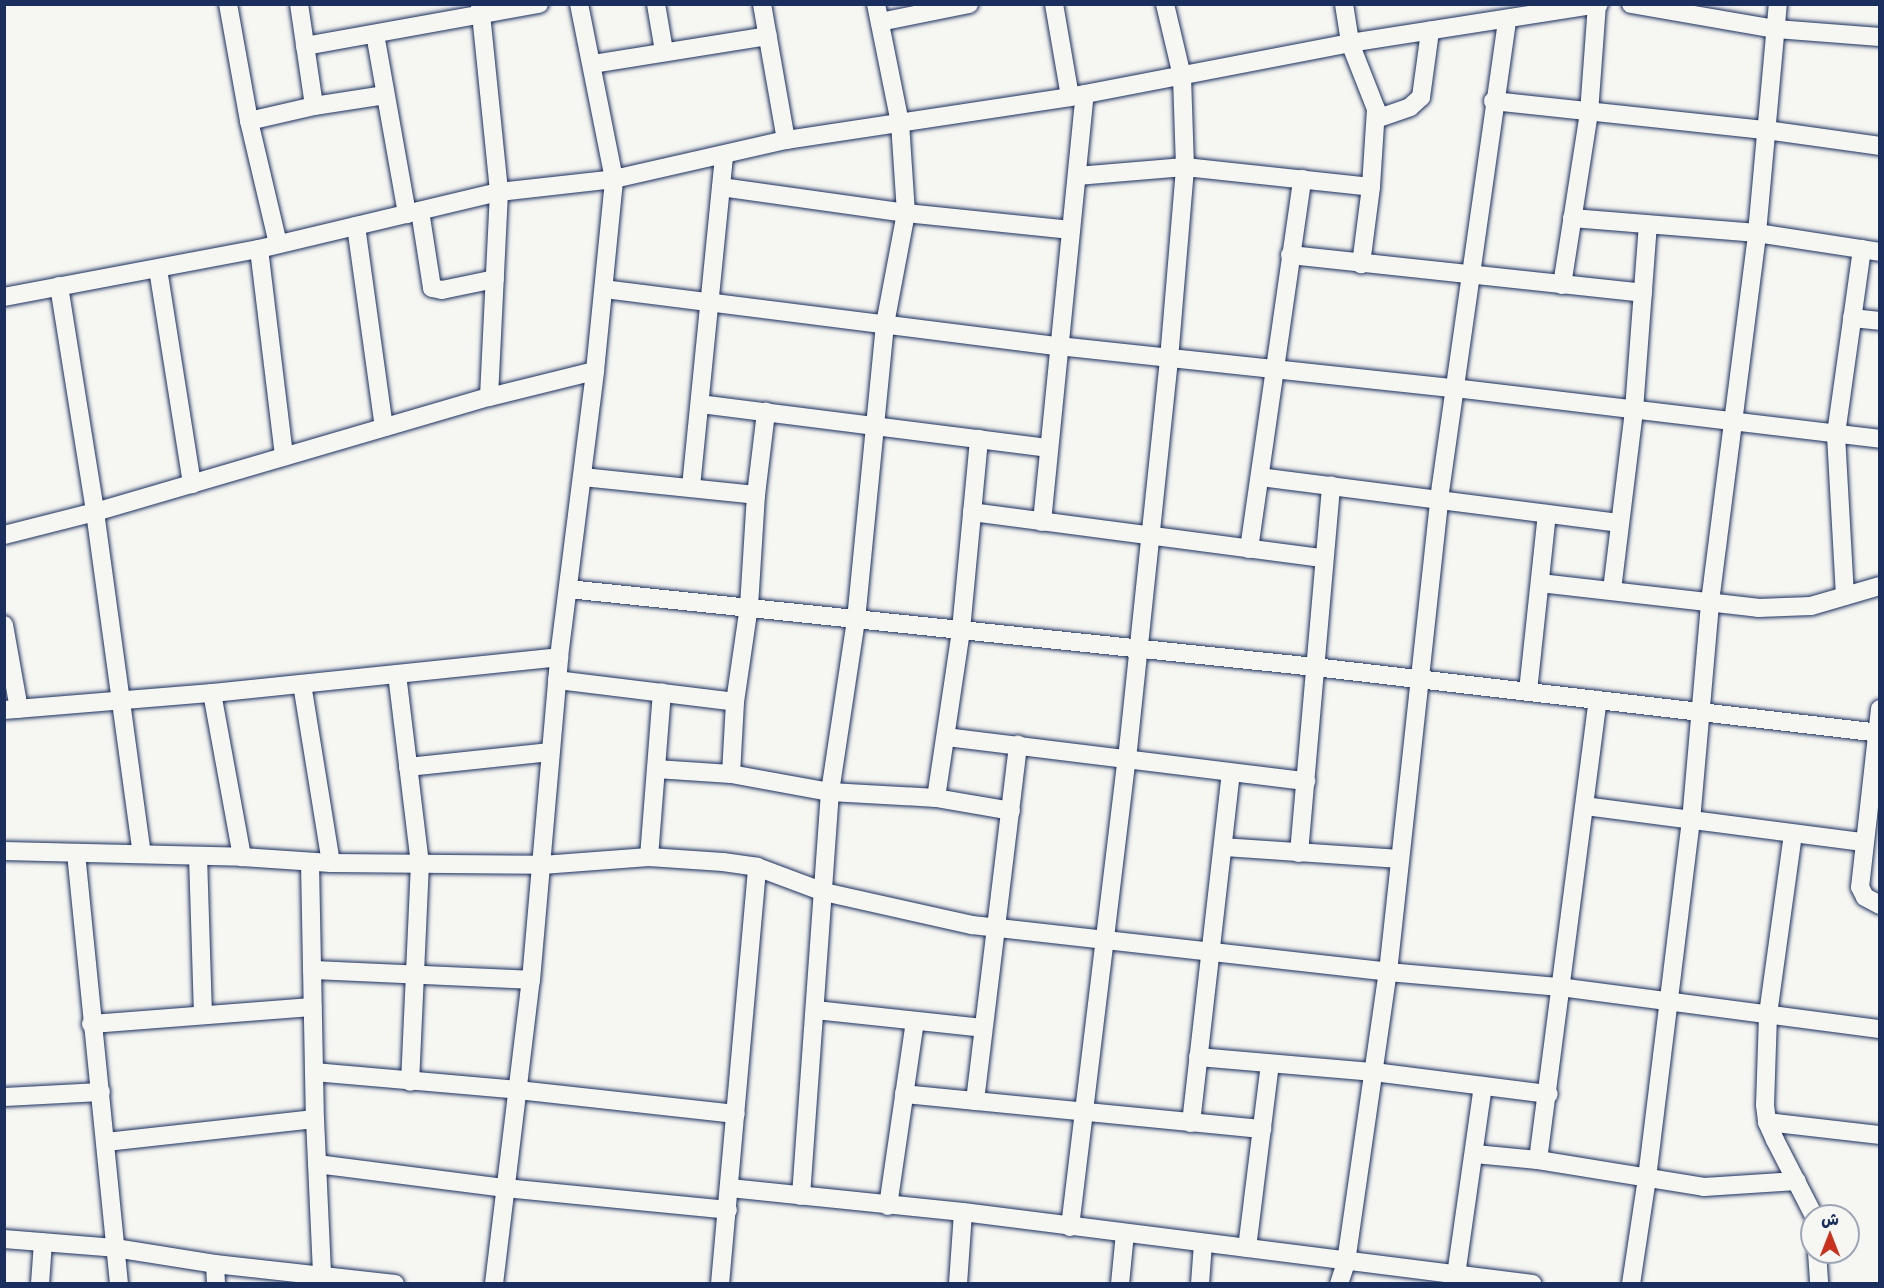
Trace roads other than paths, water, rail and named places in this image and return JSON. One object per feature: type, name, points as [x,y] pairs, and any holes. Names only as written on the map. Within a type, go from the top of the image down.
[{"type":"street","points":[[228,4],[249,121],[278,244]]},
{"type":"street","points":[[299,4],[314,106]]},
{"type":"street","points":[[305,46],[375,34],[481,10],[540,4]]},
{"type":"street","points":[[494,1284],[531,980],[557,680],[596,371],[614,179],[579,4]]},
{"type":"street","points":[[656,4],[664,51]]},
{"type":"street","points":[[762,4],[786,140]]},
{"type":"street","points":[[801,1196],[830,792],[855,620],[885,324],[906,213],[900,123],[878,13],[969,4]]},
{"type":"street","points":[[1042,522],[1077,176],[1078,96],[1054,4]]},
{"type":"street","points":[[1070,1227],[1082,1112],[1106,938],[1127,759],[1169,359],[1185,167],[1182,76],[1165,4]]},
{"type":"street","points":[[1344,4],[1350,43],[1373,97],[1376,119],[1371,187],[1361,264]]},
{"type":"street","points":[[1631,4],[1776,29],[1880,37]]},
{"type":"street","points":[[1631,1284],[1647,1178],[1691,821],[1710,602],[1735,422],[1757,233],[1778,4]]},
{"type":"street","points":[[4,297],[259,249],[499,192],[614,179],[786,140],[1078,96],[1350,43],[1507,20],[1526,11],[1598,5],[1589,113],[1562,285]]},
{"type":"street","points":[[481,10],[499,192],[489,397]]},
{"type":"street","points":[[1339,1284],[1346,1262],[1388,972],[1439,499],[1493,102],[1507,20]]},
{"type":"street","points":[[1376,119],[1410,107],[1420,97],[1430,31]]},
{"type":"street","points":[[375,34],[385,95],[432,288],[442,290],[495,279]]},
{"type":"street","points":[[592,64],[768,36]]},
{"type":"street","points":[[249,121],[314,106],[385,95]]},
{"type":"street","points":[[1493,102],[1766,130],[1880,146]]},
{"type":"street","points":[[691,487],[724,155]]},
{"type":"street","points":[[1077,176],[1185,167],[1371,187]]},
{"type":"street","points":[[1249,549],[1302,179]]},
{"type":"street","points":[[721,187],[906,213],[1071,230]]},
{"type":"street","points":[[1572,218],[1757,233],[1871,251],[1852,318],[1836,434],[1845,596]]},
{"type":"street","points":[[1612,590],[1618,523],[1634,410],[1648,225]]},
{"type":"street","points":[[356,226],[384,427]]},
{"type":"street","points":[[259,249],[284,456]]},
{"type":"street","points":[[1290,255],[1643,293]]},
{"type":"street","points":[[158,269],[192,484]]},
{"type":"street","points":[[59,286],[95,512],[142,854]]},
{"type":"street","points":[[604,288],[1058,346],[1454,388],[1880,438]]},
{"type":"street","points":[[1852,318],[1880,321]]},
{"type":"street","points":[[4,535],[95,512],[489,397],[596,371]]},
{"type":"street","points":[[700,404],[875,424],[1048,448]]},
{"type":"street","points":[[731,774],[735,702],[749,606],[756,495],[766,412]]},
{"type":"street","points":[[936,798],[961,630],[979,440]]},
{"type":"street","points":[[582,477],[756,495]]},
{"type":"street","points":[[1260,477],[1618,523]]},
{"type":"street","points":[[1299,853],[1331,485]]},
{"type":"street","points":[[972,512],[1323,558]]},
{"type":"street","points":[[1528,691],[1546,514]]},
{"type":"street","points":[[1540,583],[1780,608],[1811,606],[1880,586]]},
{"type":"street","points":[[568,589],[1137,648],[1528,691],[1878,733]]},
{"type":"street","points":[[4,625],[12,709],[212,693],[560,657]]},
{"type":"street","points":[[397,674],[420,863],[410,1082]]},
{"type":"street","points":[[557,680],[735,702]]},
{"type":"street","points":[[302,684],[331,863]]},
{"type":"street","points":[[212,693],[242,857]]},
{"type":"street","points":[[649,857],[662,693]]},
{"type":"street","points":[[1538,1160],[1549,1094],[1560,987],[1599,700]]},
{"type":"street","points":[[1880,709],[1860,887],[1865,897],[1880,905]]},
{"type":"street","points":[[946,736],[1306,781]]},
{"type":"street","points":[[975,1101],[982,1028],[998,928],[1018,746]]},
{"type":"street","points":[[408,767],[550,752]]},
{"type":"street","points":[[656,769],[731,774],[830,792],[936,798],[1011,811]]},
{"type":"street","points":[[1191,1123],[1208,952],[1231,773]]},
{"type":"street","points":[[1585,806],[1864,842]]},
{"type":"street","points":[[1793,834],[1768,1015],[1765,1105],[1767,1122],[1808,1204]]},
{"type":"street","points":[[1223,847],[1399,859]]},
{"type":"street","points":[[4,851],[242,857],[309,863],[542,865],[649,857],[757,867],[824,892],[972,925],[1106,938],[1388,972],[1560,987],[1880,1029]]},
{"type":"street","points":[[76,854],[91,1024],[101,1092],[119,1284]]},
{"type":"street","points":[[198,856],[203,1015]]},
{"type":"street","points":[[309,863],[317,1164],[311,1277]]},
{"type":"street","points":[[720,1284],[757,867]]},
{"type":"street","points":[[312,970],[531,980]]},
{"type":"street","points":[[91,1024],[312,1007]]},
{"type":"street","points":[[815,1010],[982,1028]]},
{"type":"street","points":[[888,1206],[915,1022]]},
{"type":"street","points":[[1198,1056],[1374,1072],[1549,1094]]},
{"type":"street","points":[[1247,1248],[1270,1064]]},
{"type":"street","points":[[314,1072],[518,1090],[736,1114]]},
{"type":"street","points":[[1466,1278],[1475,1154],[1483,1086]]},
{"type":"street","points":[[4,1097],[101,1092]]},
{"type":"street","points":[[904,1094],[1262,1129]]},
{"type":"street","points":[[106,1142],[315,1119]]},
{"type":"street","points":[[1767,1122],[1880,1135]]},
{"type":"street","points":[[1475,1154],[1538,1160],[1704,1187],[1760,1186],[1797,1181]]},
{"type":"street","points":[[317,1164],[505,1188],[728,1210]]},
{"type":"street","points":[[730,1188],[963,1212],[1466,1278],[1532,1284]]},
{"type":"street","points":[[958,1284],[963,1212]]},
{"type":"street","points":[[1120,1284],[1125,1233]]},
{"type":"street","points":[[4,1239],[115,1248],[311,1277],[395,1284]]},
{"type":"street","points":[[40,1284],[43,1242]]},
{"type":"street","points":[[1200,1284],[1203,1243]]},
{"type":"street","points":[[215,1264],[216,1284]]},
{"type":"street","points":[[1818,1264],[1819,1284]]}]
